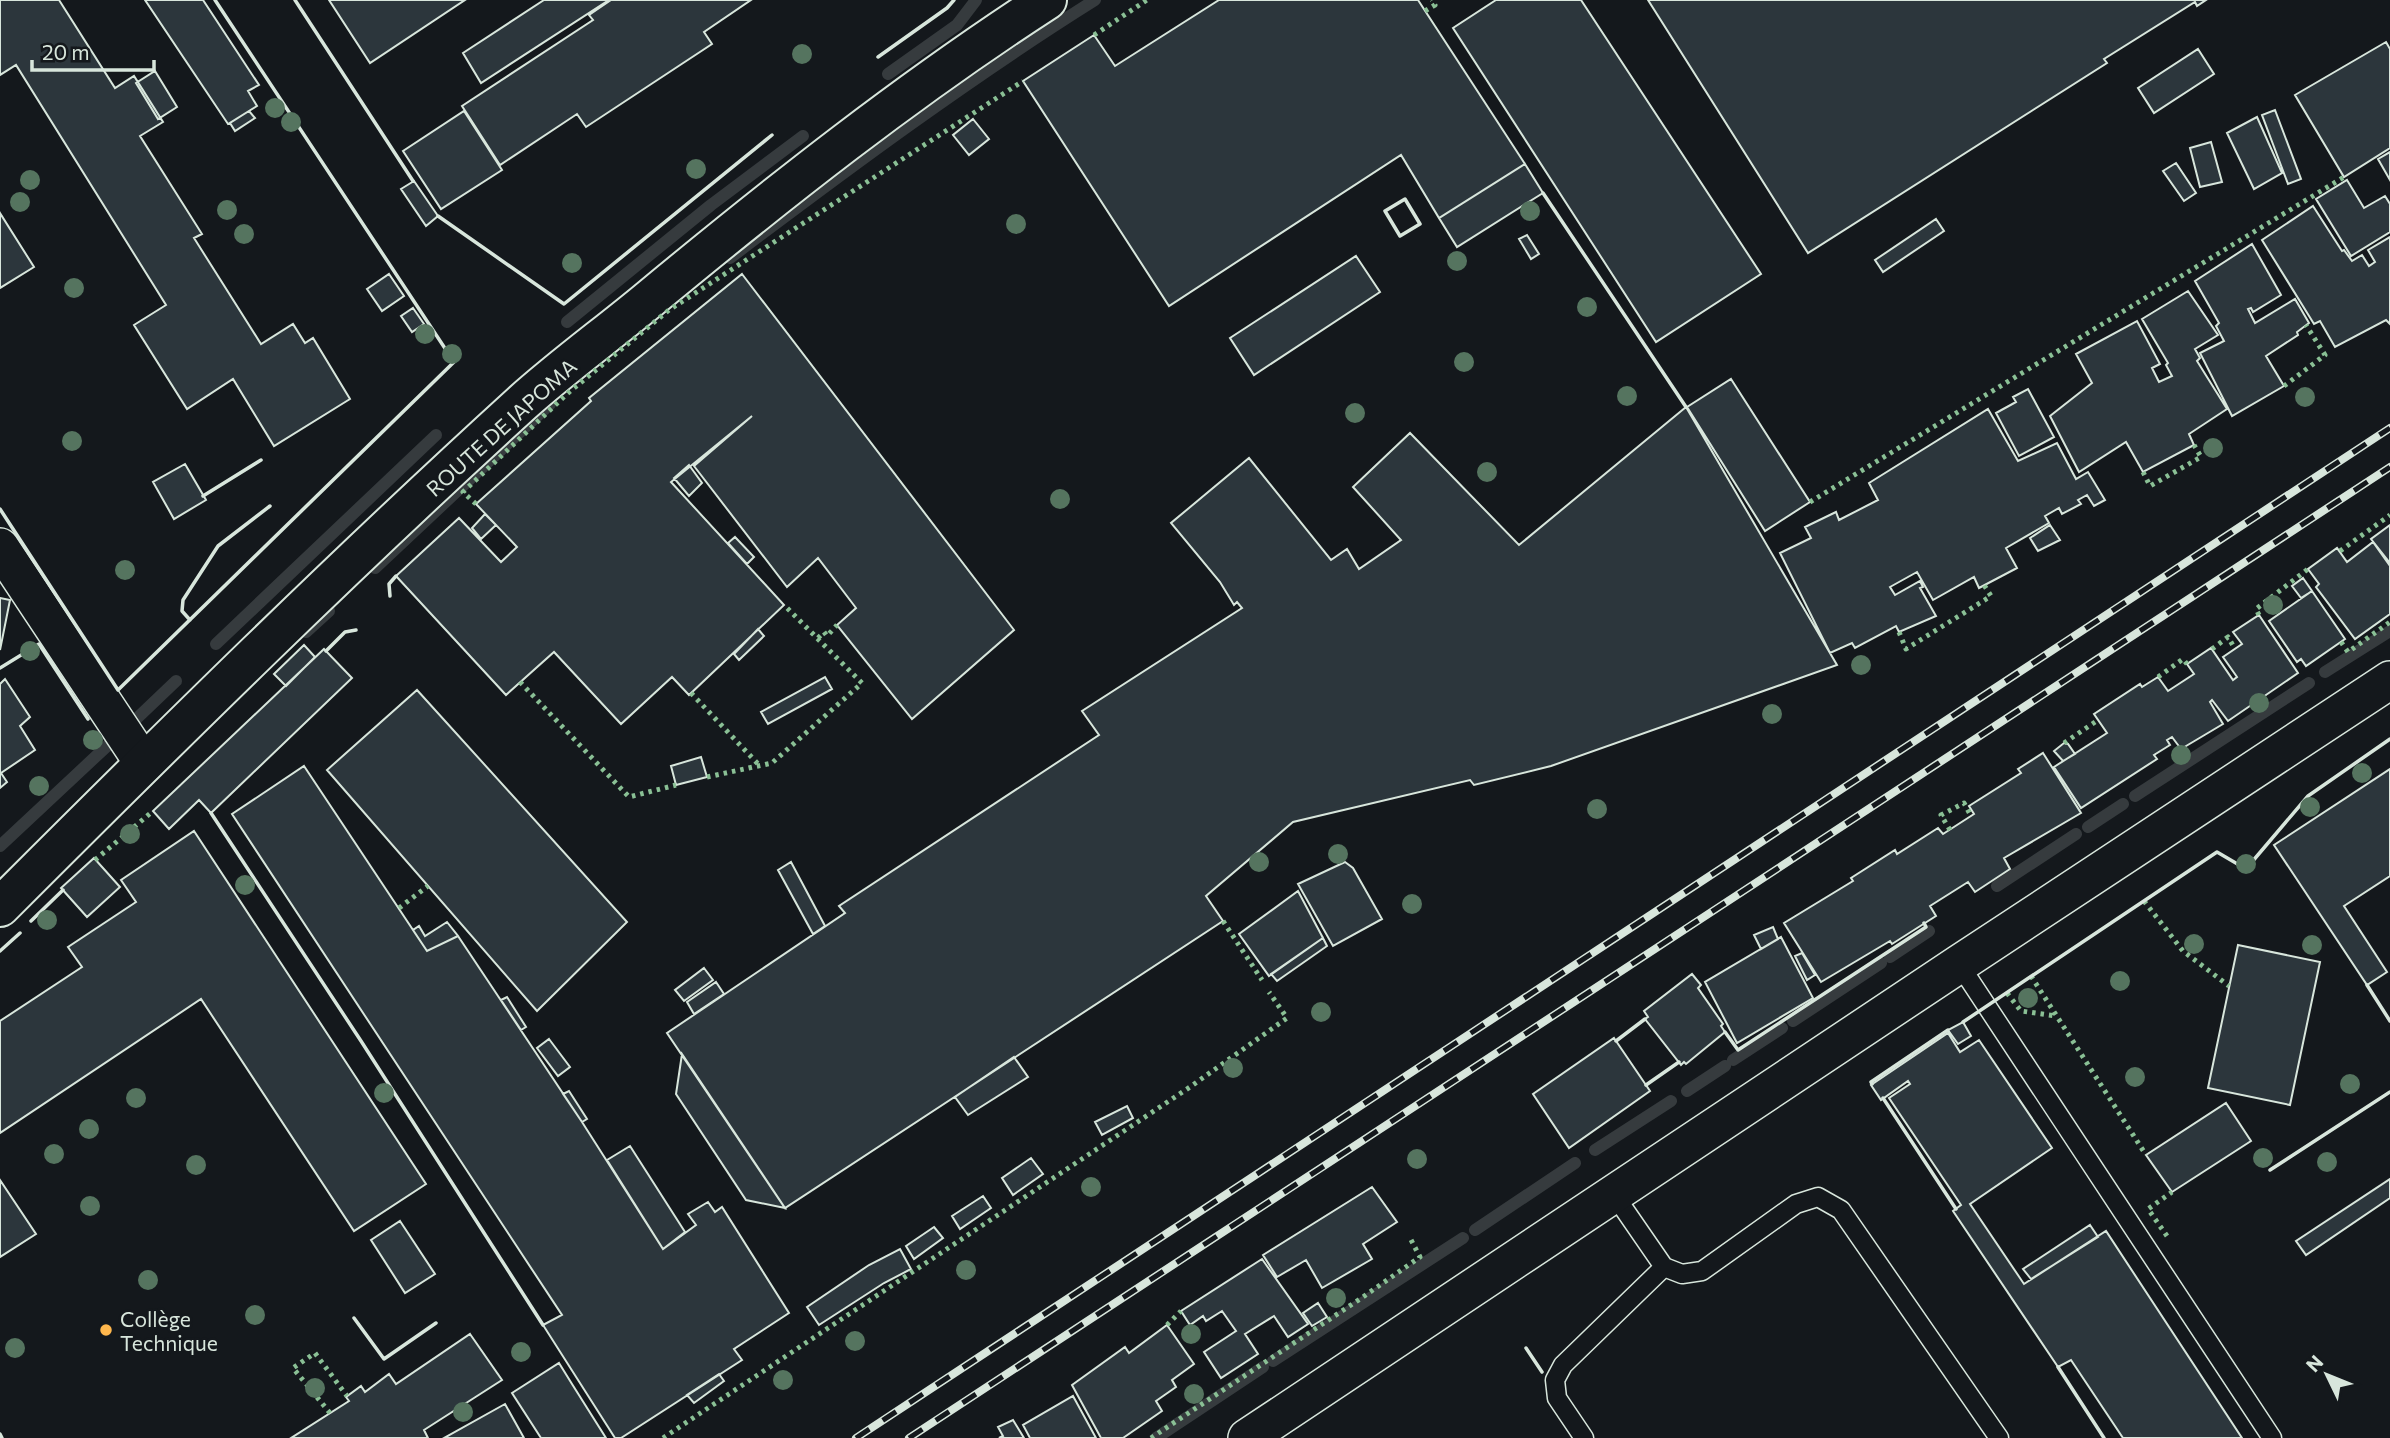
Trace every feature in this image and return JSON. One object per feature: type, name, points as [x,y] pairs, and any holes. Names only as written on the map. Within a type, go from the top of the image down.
[{"type":"main road","name":"ROUTE DE JAPOMA","points":[[0,907],[144,764],[525,401],[765,203],[967,52],[1047,0]]},
{"type":"street","points":[[0,547],[144,764]]},
{"type":"street","points":[[1247,1438],[2390,680]]},
{"type":"lane","points":[[1959,964],[2272,1438]]},
{"type":"lane","points":[[1612,1194],[1664,1267],[1682,1274],[1702,1271],[1796,1204],[1818,1197],[1841,1210],[1999,1438]]},
{"type":"lane","points":[[1584,1438],[1557,1398],[1555,1380],[1563,1365],[1664,1267]]},
{"type":"building","points":[[0,0],[59,0],[115,88],[134,76],[163,122],[140,136],[202,234],[194,238],[261,344],[293,324],[305,343],[313,338],[350,399],[274,446],[233,379],[187,409],[134,325],[166,305],[16,65],[0,75]]},
{"type":"building","points":[[145,0],[203,0],[259,85],[248,91],[257,106],[228,124]]},
{"type":"building","points":[[329,0],[465,0],[370,63]]},
{"type":"building","points":[[544,0],[609,0],[481,83],[463,53]]},
{"type":"building","points":[[611,0],[751,0],[704,32],[712,44],[586,127],[577,114],[500,165],[462,106],[593,20],[589,15]]},
{"type":"building","points":[[1219,0],[1418,0],[1525,164],[1439,218],[1401,155],[1169,306],[1023,81],[1094,35],[1115,66]]},
{"type":"building","points":[[1496,0],[1581,0],[1761,274],[1656,342],[1453,28]]},
{"type":"building","points":[[1648,0],[2206,0],[2197,6],[2195,2],[2104,59],[2107,63],[1808,253]]},
{"type":"building","points":[[2386,42],[2390,49],[2390,148],[2344,177],[2295,95]]},
{"type":"building","points":[[2198,49],[2214,74],[2154,113],[2138,88]]},
{"type":"building","points":[[155,71],[177,107],[158,119],[136,83]]},
{"type":"building","points":[[2275,110],[2301,179],[2288,184],[2262,115]]},
{"type":"building","points":[[249,111],[255,118],[235,131],[230,123]]},
{"type":"building","points":[[464,111],[502,170],[441,209],[403,151]]},
{"type":"building","points":[[2257,117],[2282,173],[2254,189],[2227,133]]},
{"type":"building","points":[[973,119],[989,139],[969,155],[953,135]]},
{"type":"building","points":[[2211,142],[2222,182],[2200,187],[2190,148]]},
{"type":"building","points":[[2390,152],[2390,180],[2378,159]]},
{"type":"building","points":[[2176,163],[2196,193],[2184,201],[2163,171]]},
{"type":"building","points":[[1525,164],[1543,193],[1457,247],[1439,218]]},
{"type":"building","points":[[2347,180],[2364,208],[2385,196],[2390,204],[2390,232],[2351,256],[2316,199]]},
{"type":"building","points":[[414,181],[438,216],[426,226],[401,189]]},
{"type":"building","points":[[2313,206],[2342,251],[2344,250],[2352,261],[2362,255],[2369,266],[2375,262],[2368,250],[2390,237],[2390,324],[2386,320],[2335,347],[2320,321],[2314,324],[2262,240]]},
{"type":"building","points":[[0,213],[34,267],[0,288]]},
{"type":"building","points":[[1936,219],[1944,231],[1883,272],[1875,260]]},
{"type":"building","points":[[1527,235],[1539,254],[1531,259],[1519,239]]},
{"type":"building","points":[[2252,244],[2281,295],[2253,312],[2251,308],[2248,309],[2255,323],[2295,299],[2309,323],[2297,332],[2298,335],[2266,356],[2284,386],[2232,416],[2200,353],[2224,341],[2216,326],[2219,323],[2195,281]]},
{"type":"building","points":[[1356,256],[1380,292],[1254,375],[1230,338]]},
{"type":"building","points":[[389,274],[404,296],[382,311],[367,289]]},
{"type":"building","points":[[742,274],[1014,630],[912,719],[837,625],[856,608],[818,558],[787,587],[694,466],[752,416],[671,482],[784,605],[689,695],[672,677],[621,724],[554,652],[506,695],[396,576],[459,518],[501,562],[517,547],[476,504],[591,401],[589,398]]},
{"type":"building","points":[[2188,291],[2218,335],[2195,349],[2200,358],[2197,361],[2227,409],[2189,434],[2194,445],[2143,472],[2126,442],[2079,472],[2050,416],[2092,383],[2076,354],[2137,321],[2160,364],[2152,368],[2159,382],[2172,376],[2166,365],[2168,363],[2142,319]]},
{"type":"building","points":[[413,308],[424,324],[412,332],[401,316]]},
{"type":"building","points":[[1731,379],[1810,502],[1765,531],[1687,407]]},
{"type":"building","points":[[2028,389],[2054,437],[2019,456],[1996,413],[2016,402],[2013,397]]},
{"type":"building","points":[[1686,407],[1837,665],[1551,766],[1474,785],[1470,780],[1293,822],[1206,896],[1223,921],[785,1208],[667,1033],[845,913],[839,906],[1099,735],[1082,711],[1242,608],[1237,602],[1234,605],[1220,582],[1171,523],[1249,458],[1331,560],[1347,549],[1359,569],[1401,540],[1353,487],[1410,433],[1519,545]]},
{"type":"building","points":[[1988,409],[2018,461],[2057,443],[2076,479],[2088,472],[2105,500],[2094,506],[2087,495],[2078,500],[2081,504],[2062,514],[2059,508],[2045,516],[2049,523],[2006,548],[2017,568],[1979,588],[1974,577],[1933,600],[1917,572],[1890,587],[1895,595],[1920,581],[1923,587],[1920,588],[1936,616],[1899,632],[1896,626],[1855,648],[1852,643],[1830,653],[1780,553],[1811,538],[1805,527],[1836,512],[1839,520],[1878,500],[1869,483]]},
{"type":"building","points":[[185,464],[206,500],[174,519],[153,482]]},
{"type":"building","points":[[689,465],[702,483],[689,496],[674,478]]},
{"type":"building","points":[[485,514],[496,525],[481,539],[472,528]]},
{"type":"building","points":[[2050,525],[2060,540],[2038,551],[2030,538]]},
{"type":"building","points":[[2390,525],[2390,563],[2371,539]]},
{"type":"building","points":[[735,537],[754,557],[747,564],[728,543]]},
{"type":"building","points":[[2373,542],[2390,566],[2390,614],[2355,639],[2316,587],[2319,584],[2308,569],[2337,548],[2347,562]]},
{"type":"building","points":[[2303,578],[2312,591],[2301,598],[2292,586]]},
{"type":"building","points":[[2312,591],[2345,639],[2306,666],[2301,659],[2297,662],[2269,621]]},
{"type":"building","points":[[0,598],[10,600],[0,650]]},
{"type":"building","points":[[2259,615],[2298,673],[2228,721],[2212,700],[2210,702],[2223,724],[2181,749],[2172,737],[2167,740],[2170,745],[2154,755],[2157,759],[2081,808],[2054,767],[2107,733],[2094,714],[2140,684],[2142,687],[2158,677],[2168,691],[2194,674],[2187,664],[2211,648],[2233,680],[2237,677],[2223,657],[2242,644],[2233,632]]},
{"type":"building","points":[[758,629],[764,636],[739,660],[734,654]]},
{"type":"building","points":[[304,645],[315,657],[286,686],[274,674]]},
{"type":"building","points":[[324,649],[352,678],[211,813],[199,800],[169,829],[153,811]]},
{"type":"building","points":[[825,677],[832,689],[768,724],[761,712]]},
{"type":"building","points":[[5,679],[30,717],[20,726],[35,750],[1,773],[7,782],[0,788],[0,684]]},
{"type":"building","points":[[417,690],[627,922],[537,1011],[327,770]]},
{"type":"building","points":[[2064,743],[2068,744],[2075,754],[2063,761],[2054,751]]},
{"type":"building","points":[[2043,753],[2081,813],[2004,858],[2010,869],[1975,892],[1968,882],[1930,906],[1936,916],[1892,944],[1890,941],[1821,982],[1784,923],[1853,881],[1851,878],[1895,850],[1897,854],[1938,828],[1943,834],[1974,814],[1969,806],[2021,773],[2018,769]]},
{"type":"building","points":[[701,757],[707,777],[676,785],[671,766]]},
{"type":"building","points":[[304,766],[427,951],[458,936],[663,1249],[696,1225],[688,1214],[708,1202],[715,1212],[722,1207],[789,1313],[734,1349],[742,1360],[621,1438],[615,1438],[543,1325],[562,1315],[232,814]]},
{"type":"building","points":[[2390,769],[2390,876],[2344,906],[2387,972],[2367,985],[2274,845]]},
{"type":"building","points":[[194,831],[426,1184],[354,1231],[201,999],[0,1133],[0,1021],[82,967],[68,947],[136,902],[121,880]]},
{"type":"building","points":[[94,858],[120,887],[87,917],[61,888]]},
{"type":"building","points":[[791,862],[825,926],[813,934],[778,870]]},
{"type":"building","points":[[1345,862],[1353,868],[1382,919],[1333,946],[1298,884]]},
{"type":"building","points":[[1298,891],[1323,938],[1269,976],[1239,934]]},
{"type":"building","points":[[447,922],[458,936],[427,951],[413,930],[419,926],[425,936]]},
{"type":"building","points":[[1773,927],[1778,939],[1761,949],[1754,935]]},
{"type":"building","points":[[1781,937],[1813,998],[1737,1043],[1705,982]]},
{"type":"building","points":[[1323,938],[1327,946],[1277,981],[1271,974]]},
{"type":"building","points":[[2238,945],[2320,962],[2290,1105],[2208,1088]]},
{"type":"building","points":[[1802,953],[1815,975],[1807,980],[1795,956]]},
{"type":"building","points":[[704,968],[713,980],[684,1001],[675,990]]},
{"type":"building","points":[[1692,974],[1701,985],[1698,988],[1723,1024],[1721,1026],[1725,1032],[1686,1064],[1684,1062],[1681,1065],[1645,1019],[1648,1017],[1644,1011]]},
{"type":"building","points":[[716,982],[724,994],[694,1014],[687,1002]]},
{"type":"building","points":[[507,997],[526,1027],[521,1030],[501,1000]]},
{"type":"building","points":[[1963,1022],[1971,1036],[1958,1044],[1948,1030]]},
{"type":"building","points":[[1948,1033],[1960,1052],[1979,1040],[2052,1148],[1970,1204],[2024,1284],[2106,1231],[2242,1438],[2123,1438],[2071,1360],[2058,1367],[1953,1211],[1961,1205],[1889,1098],[1910,1084],[1908,1081],[1881,1100],[1871,1085]]},
{"type":"building","points":[[1614,1038],[1650,1091],[1569,1148],[1533,1094]]},
{"type":"building","points":[[549,1039],[570,1067],[558,1076],[537,1048]]},
{"type":"building","points":[[682,1054],[785,1208],[746,1200],[676,1094]]},
{"type":"building","points":[[1014,1057],[1028,1077],[968,1115],[955,1097]]},
{"type":"building","points":[[569,1091],[587,1119],[582,1122],[563,1094]]},
{"type":"building","points":[[2226,1103],[2251,1141],[2172,1192],[2146,1155]]},
{"type":"building","points":[[1127,1106],[1133,1118],[1102,1135],[1095,1122]]},
{"type":"building","points":[[630,1146],[685,1232],[663,1249],[607,1160]]},
{"type":"building","points":[[1031,1158],[1043,1174],[1013,1195],[1002,1178]]},
{"type":"building","points":[[2390,1179],[2390,1198],[2306,1255],[2296,1241]]},
{"type":"building","points":[[0,1180],[36,1234],[0,1257]]},
{"type":"building","points":[[1372,1187],[1397,1222],[1363,1244],[1372,1259],[1322,1288],[1306,1260],[1277,1277],[1263,1255]]},
{"type":"building","points":[[983,1196],[991,1208],[960,1229],[952,1216]]},
{"type":"building","points":[[400,1221],[435,1274],[405,1293],[371,1240]]},
{"type":"building","points":[[2090,1225],[2098,1237],[2031,1279],[2023,1269]]},
{"type":"building","points":[[934,1227],[943,1238],[914,1259],[906,1246]]},
{"type":"building","points":[[900,1249],[911,1269],[819,1325],[807,1307],[869,1265]]},
{"type":"building","points":[[1262,1259],[1308,1324],[1288,1337],[1274,1316],[1245,1334],[1258,1354],[1221,1378],[1204,1352],[1236,1331],[1222,1311],[1206,1321],[1203,1316],[1190,1325],[1181,1311]]},
{"type":"building","points":[[1318,1303],[1327,1317],[1312,1326],[1303,1313]]},
{"type":"building","points":[[1167,1325],[1194,1364],[1172,1380],[1176,1387],[1156,1401],[1162,1411],[1123,1438],[1101,1438],[1072,1385],[1125,1347],[1129,1353]]},
{"type":"building","points":[[470,1334],[502,1380],[424,1430],[428,1438],[291,1438],[349,1401],[346,1397],[361,1386],[365,1392],[389,1374],[396,1384]]},
{"type":"building","points":[[559,1363],[606,1438],[541,1438],[512,1393]]},
{"type":"building","points":[[719,1374],[724,1381],[694,1403],[687,1395]]},
{"type":"building","points":[[1073,1396],[1096,1438],[1030,1438],[1023,1425]]},
{"type":"building","points":[[505,1404],[524,1438],[444,1438]]},
{"type":"building","points":[[1013,1420],[1024,1438],[999,1438],[1003,1436],[998,1427]]},
{"type":"waterway","points":[[888,74],[957,25],[976,0]]},
{"type":"waterway","points":[[730,258],[910,125],[1095,0]]},
{"type":"waterway","points":[[567,322],[711,205],[803,136]]},
{"type":"waterway","points":[[375,568],[550,404]]},
{"type":"waterway","points":[[216,644],[436,435]]},
{"type":"waterway","points":[[306,632],[329,611]]},
{"type":"waterway","points":[[2325,672],[2390,631]]},
{"type":"waterway","points":[[133,722],[176,681]]},
{"type":"waterway","points":[[2135,796],[2309,683]]},
{"type":"waterway","points":[[0,846],[107,746]]},
{"type":"waterway","points":[[2088,827],[2123,804]]},
{"type":"waterway","points":[[1997,886],[2076,834]]},
{"type":"waterway","points":[[1890,957],[1929,931]]},
{"type":"waterway","points":[[1793,1021],[1881,963]]},
{"type":"waterway","points":[[1733,1060],[1782,1028]]},
{"type":"waterway","points":[[1687,1091],[1725,1066]]},
{"type":"waterway","points":[[1595,1150],[1671,1101]]},
{"type":"waterway","points":[[1475,1230],[1575,1163]]},
{"type":"waterway","points":[[1273,1361],[1463,1238]]},
{"type":"waterway","points":[[1156,1438],[1263,1367]]},
{"type":"railway","points":[[856,1438],[2390,428]]},
{"type":"railway","points":[[909,1438],[2390,467]]},
{"type":"hedge","points":[[1094,35],[1147,0]]},
{"type":"hedge","points":[[1425,11],[1435,5],[1432,0]]},
{"type":"hedge","points":[[476,504],[463,492],[568,393],[669,310],[1023,81]]},
{"type":"hedge","points":[[1810,502],[2344,177]]},
{"type":"hedge","points":[[2284,386],[2325,355],[2306,325]]},
{"type":"hedge","points":[[2143,472],[2150,486],[2201,457],[2194,445]]},
{"type":"hedge","points":[[2340,551],[2390,515]]},
{"type":"hedge","points":[[2259,615],[2256,609],[2308,569]]},
{"type":"hedge","points":[[1899,632],[1906,649],[1991,596],[1984,585]]},
{"type":"hedge","points":[[707,777],[772,763],[862,683],[784,605]]},
{"type":"hedge","points":[[2341,642],[2348,652],[2390,622]]},
{"type":"hedge","points":[[818,638],[824,632],[827,636],[837,625]]},
{"type":"hedge","points":[[2212,649],[2228,637],[2235,649]]},
{"type":"hedge","points":[[2158,677],[2183,659],[2187,664]]},
{"type":"hedge","points":[[520,682],[629,797],[676,785]]},
{"type":"hedge","points":[[691,693],[759,765]]},
{"type":"hedge","points":[[2064,743],[2098,720]]},
{"type":"hedge","points":[[1950,830],[1941,815],[1964,803],[1971,816]]},
{"type":"hedge","points":[[95,860],[153,811]]},
{"type":"hedge","points":[[399,908],[428,886]]},
{"type":"hedge","points":[[2144,901],[2183,951],[2229,986]]},
{"type":"hedge","points":[[1223,921],[1262,980]]},
{"type":"hedge","points":[[2031,976],[2146,1155]]},
{"type":"hedge","points":[[663,1438],[1190,1087],[1287,1018],[1269,992]]},
{"type":"hedge","points":[[2007,993],[2021,1011],[2056,1016]]},
{"type":"hedge","points":[[2167,1236],[2148,1209],[2172,1192]]},
{"type":"hedge","points":[[1151,1438],[1420,1257],[1409,1236]]},
{"type":"hedge","points":[[1167,1325],[1181,1311]]},
{"type":"hedge","points":[[330,1413],[293,1368],[315,1353],[347,1396]]},
{"type":"wall","points":[[0,509],[118,690],[454,362],[215,0]]},
{"type":"wall","points":[[295,0],[413,181]]},
{"type":"wall","points":[[878,57],[947,8],[954,0]]},
{"type":"wall","points":[[438,216],[564,304],[772,135]]},
{"type":"wall","points":[[1543,193],[1686,407]]},
{"type":"wall","points":[[1405,199],[1420,224],[1400,236],[1385,211],[1405,199]]},
{"type":"wall","points":[[203,496],[261,460]]},
{"type":"wall","points":[[190,620],[182,611],[183,600],[218,546],[270,506]]},
{"type":"wall","points":[[390,596],[389,584],[396,576]]},
{"type":"wall","points":[[326,651],[345,632],[356,630]]},
{"type":"wall","points":[[0,668],[39,644],[88,719]]},
{"type":"wall","points":[[1963,1022],[2217,852],[2246,869],[2308,796],[2390,739]]},
{"type":"wall","points":[[211,813],[543,1325]]},
{"type":"wall","points":[[31,921],[63,890]]},
{"type":"wall","points":[[1725,1032],[1738,1050],[1926,927],[1924,923]]},
{"type":"wall","points":[[0,951],[20,933]]},
{"type":"wall","points":[[2367,985],[2390,1021]]},
{"type":"wall","points":[[1616,1041],[1645,1019]]},
{"type":"wall","points":[[1872,1084],[1871,1082],[1948,1030]]},
{"type":"wall","points":[[1646,1085],[1679,1062]]},
{"type":"wall","points":[[2270,1170],[2390,1092]]},
{"type":"wall","points":[[1883,1098],[1956,1209]]},
{"type":"wall","points":[[354,1318],[384,1359],[436,1323]]},
{"type":"wall","points":[[1526,1348],[1542,1372]]},
{"type":"wall","points":[[2058,1367],[2104,1438]]},
{"type":"wall","points":[[0,1434],[2,1438]]},
{"type":"place","name":"Collège Technique","points":[[106,1330]]}]
